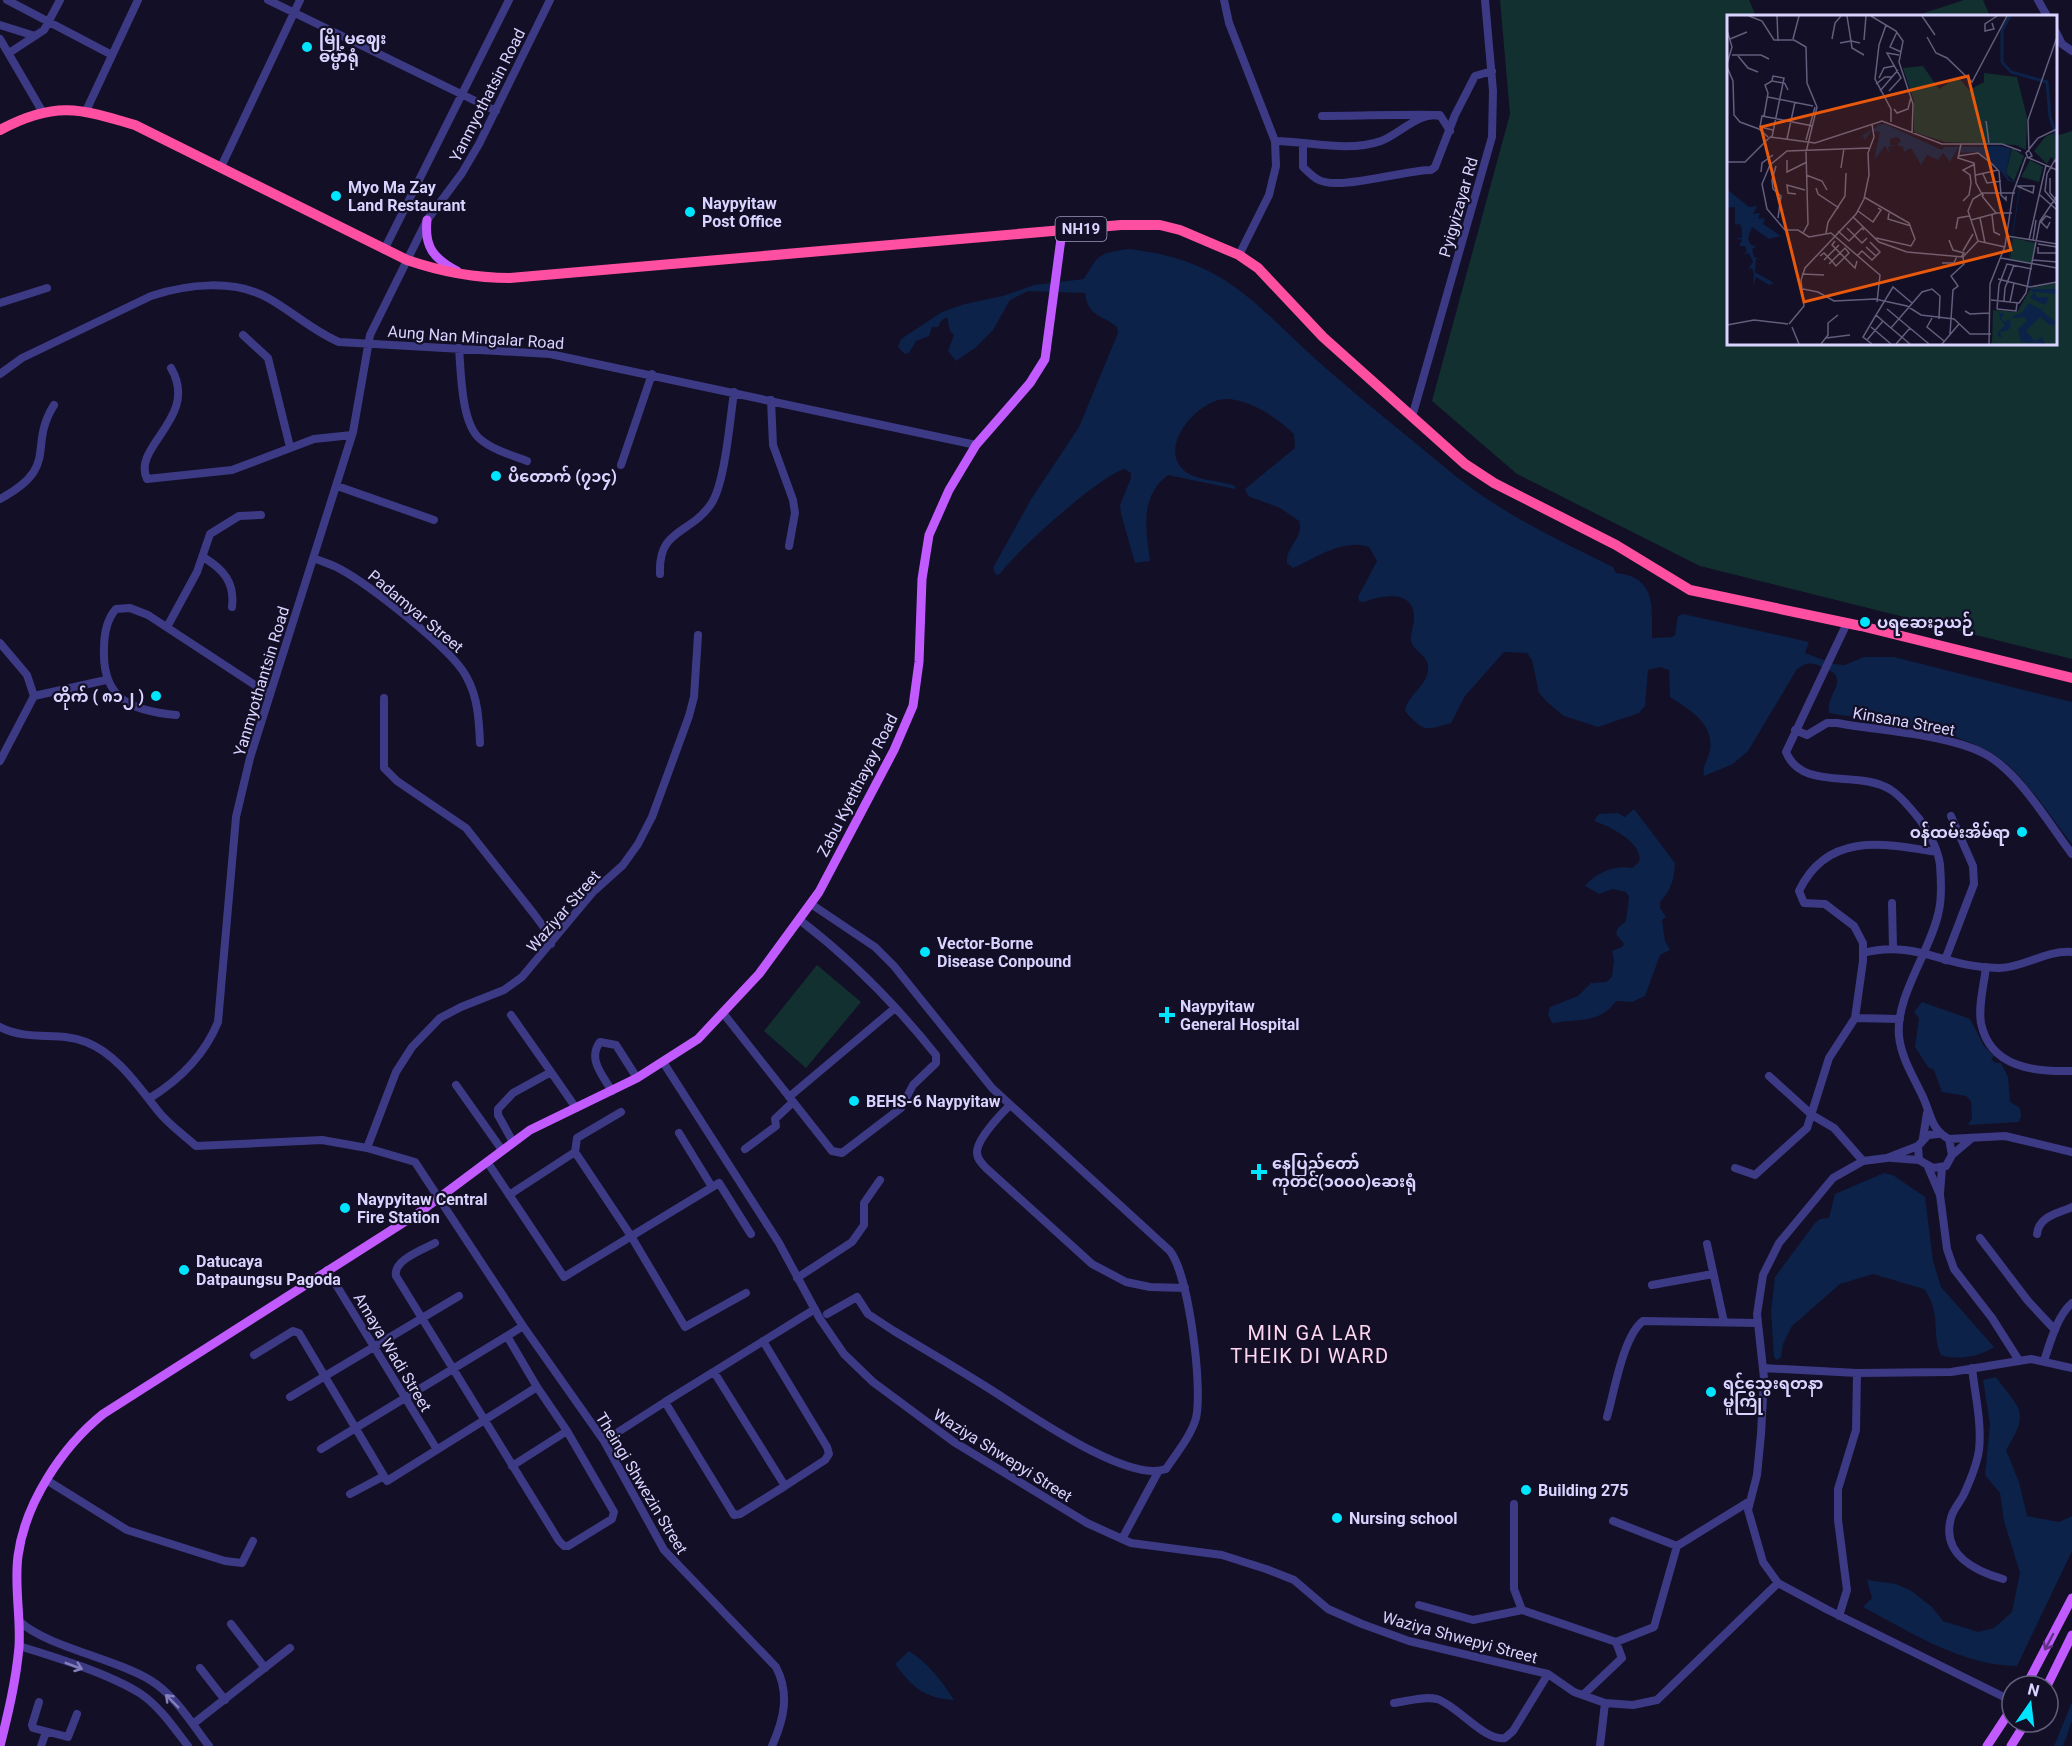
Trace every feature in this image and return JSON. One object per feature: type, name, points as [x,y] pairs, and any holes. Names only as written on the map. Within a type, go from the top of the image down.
[{"type":"highway","name":"NH19","points":[[0,130],[42,111],[64,109],[135,125],[384,250],[407,260],[470,277],[510,278],[1140,224],[1160,225],[1200,237],[1239,255],[1258,268],[1323,337],[1465,464],[1494,483],[1616,546],[1690,590],[1847,623],[2072,678]]},
{"type":"main road","points":[[427,220],[425,235],[434,256],[470,277]]},
{"type":"main road","name":"Zabu Kyetthayay Road","points":[[0,1746],[19,1646],[18,1556],[24,1533],[48,1480],[65,1452],[103,1414],[439,1198],[530,1130],[637,1078],[698,1039],[759,974],[801,921],[894,750],[913,706],[919,662],[922,579],[929,535],[949,490],[976,445],[1030,383],[1045,359],[1062,231]]},
{"type":"main road","points":[[2033,1674],[2071,1605]]},
{"type":"main road","points":[[2053,1674],[2072,1635]]},
{"type":"main road","points":[[1987,1746],[2000,1726]]},
{"type":"street","points":[[7,0],[112,55]]},
{"type":"street","points":[[9,53],[44,30],[60,0]]},
{"type":"street","points":[[85,113],[138,0]]},
{"type":"street","points":[[268,0],[496,111]]},
{"type":"street","points":[[221,167],[300,0]]},
{"type":"street","points":[[384,250],[509,0]]},
{"type":"street","name":"Yanmyothatsin Road","points":[[407,260],[427,220],[462,172],[496,111],[550,0]]},
{"type":"street","points":[[1224,0],[1229,23],[1275,141],[1276,166],[1269,195],[1239,255]]},
{"type":"street","name":"Pyigyizayar Rd","points":[[1412,417],[1492,137],[1492,70],[1485,0]]},
{"type":"street","points":[[2038,0],[2046,15]]},
{"type":"street","points":[[0,25],[35,36]]},
{"type":"street","points":[[2057,35],[2062,44],[2072,51]]},
{"type":"street","points":[[0,39],[42,111]]},
{"type":"street","points":[[1303,144],[1303,167],[1318,181],[1356,183],[1386,174],[1431,170],[1435,167],[1475,76],[1492,70]]},
{"type":"street","points":[[1322,116],[1387,116],[1430,113],[1439,116],[1450,131]]},
{"type":"street","points":[[1275,141],[1368,145],[1383,140],[1425,117],[1439,116]]},
{"type":"street","name":"Yanmyothantsin Road","points":[[150,1098],[170,1086],[197,1057],[208,1043],[218,1022],[236,817],[250,758],[352,435],[369,344],[407,260]]},
{"type":"street","name":"Aung Nan Mingalar Road","points":[[0,374],[22,358],[152,296],[173,289],[223,286],[252,291],[269,298],[320,334],[339,342],[550,354],[976,445]]},
{"type":"street","points":[[0,303],[47,288]]},
{"type":"street","points":[[243,335],[268,358],[290,447]]},
{"type":"street","points":[[459,348],[464,396],[470,423],[477,437],[490,446],[526,461]]},
{"type":"street","points":[[171,368],[180,395],[168,422],[145,460],[147,479],[232,470],[314,439],[352,435]]},
{"type":"street","points":[[621,465],[652,374]]},
{"type":"street","points":[[660,574],[660,560],[664,544],[703,514],[712,503],[717,491],[734,392]]},
{"type":"street","points":[[771,400],[773,445],[793,500],[795,513],[789,546]]},
{"type":"street","points":[[0,499],[17,490],[33,476],[39,463],[48,419],[54,405]]},
{"type":"street","points":[[337,486],[434,520]]},
{"type":"street","points":[[167,627],[203,557],[210,534],[238,516],[261,515]]},
{"type":"street","points":[[203,557],[216,565],[229,579],[234,595],[232,607]]},
{"type":"street","name":"Padamyar Street","points":[[314,558],[354,578],[449,653],[463,670],[472,690],[480,743]]},
{"type":"street","points":[[176,715],[144,710],[121,700],[106,680],[104,644],[110,617],[116,609],[130,608],[148,615],[270,695]]},
{"type":"street","points":[[1847,623],[1786,752],[1791,764],[1800,771],[1868,780],[1891,790],[1920,820],[1931,836],[1940,864],[1940,910],[1900,1020],[1899,1034],[1902,1048],[1938,1134]]},
{"type":"street","name":"Waziyar Street","points":[[367,1148],[396,1072],[412,1047],[429,1028],[461,1006],[504,990],[522,977],[593,892],[623,865],[652,817],[689,716],[695,688],[698,635]]},
{"type":"street","points":[[0,644],[27,675],[34,696],[0,761]]},
{"type":"street","points":[[34,696],[106,680]]},
{"type":"street","points":[[384,698],[384,768],[397,782],[466,828],[545,929],[551,944]]},
{"type":"street","name":"Kinsana Street","points":[[1795,730],[1807,735],[1827,723],[1837,723],[1957,743],[1986,754],[2012,776],[2072,854]]},
{"type":"street","points":[[1945,960],[1974,884],[1972,866],[1951,816]]},
{"type":"street","points":[[1735,1168],[1755,1175],[1807,1128],[1829,1058],[1855,1018],[1863,943],[1854,926],[1825,904],[1804,903],[1799,891],[1805,877],[1826,858],[1867,843],[1936,852]]},
{"type":"street","points":[[1892,903],[1893,948]]},
{"type":"street","points":[[812,904],[882,953],[992,1088],[1176,1259],[1185,1288],[1196,1370],[1196,1419],[1166,1469],[1158,1472],[1138,1469],[1083,1447],[868,1314],[857,1297],[827,1314]]},
{"type":"street","points":[[723,1013],[832,1151],[842,1153],[901,1108],[913,1085],[936,1063],[936,1055],[843,953],[801,921]]},
{"type":"street","points":[[1863,953],[1893,948],[1924,952],[1945,960],[2003,968],[2058,951],[2072,952]]},
{"type":"street","points":[[1986,967],[1980,1008],[1981,1024],[1989,1041],[2002,1058],[2020,1067],[2041,1072],[2072,1071]]},
{"type":"street","points":[[745,1149],[776,1126],[776,1119],[791,1100],[895,1008]]},
{"type":"street","points":[[511,1015],[576,1108]]},
{"type":"street","points":[[1855,1018],[1900,1020]]},
{"type":"street","points":[[0,1028],[16,1035],[84,1041],[108,1054],[150,1098],[159,1112],[196,1146],[322,1140],[367,1148],[415,1162],[439,1198]]},
{"type":"street","points":[[612,1091],[595,1061],[595,1049],[600,1042],[616,1045],[637,1078]]},
{"type":"street","name":"Waziya Shwepyi Street","points":[[663,1062],[778,1243],[815,1309],[844,1354],[873,1382],[913,1414],[1087,1523],[1131,1543],[1222,1555],[1266,1569],[1294,1580],[1328,1609],[1362,1624],[1409,1641],[1548,1674],[1574,1692],[1605,1703],[1633,1705],[1658,1700],[1778,1583]]},
{"type":"street","points":[[513,1142],[498,1115],[498,1109],[513,1093],[551,1072]]},
{"type":"street","points":[[1769,1076],[1812,1115],[1834,1128],[1863,1161]]},
{"type":"street","points":[[456,1085],[502,1150]]},
{"type":"street","points":[[1010,1105],[978,1146],[979,1161],[1092,1264],[1126,1282],[1150,1287],[1185,1288]]},
{"type":"street","points":[[1918,1160],[1918,1146],[1923,1138],[1927,1111]]},
{"type":"street","points":[[621,1112],[577,1138],[575,1152],[632,1236],[685,1327],[746,1293]]},
{"type":"street","points":[[680,1133],[712,1186]]},
{"type":"street","points":[[1923,1138],[1938,1134],[1949,1139],[2005,1136],[2072,1152]]},
{"type":"street","points":[[1972,1138],[1952,1155],[1942,1168],[1940,1195],[1947,1250],[1954,1269],[1997,1326],[2018,1359]]},
{"type":"street","points":[[1949,1139],[1952,1155]]},
{"type":"street","points":[[1887,1158],[1918,1146]]},
{"type":"street","points":[[509,1195],[575,1152]]},
{"type":"street","points":[[1942,1168],[1928,1167],[1918,1160],[1887,1158],[1863,1161],[1833,1178],[1779,1243],[1763,1275],[1758,1323],[1763,1368],[1761,1434],[1757,1475],[1748,1510],[1763,1562],[1778,1583],[1839,1616],[2000,1695]]},
{"type":"street","points":[[488,1163],[564,1277],[719,1183],[751,1234]]},
{"type":"street","points":[[1928,1167],[1940,1195]]},
{"type":"street","points":[[797,1278],[852,1242],[864,1225],[864,1203],[880,1180]]},
{"type":"street","name":"Theingi Shwezin Street","points":[[439,1198],[523,1326],[604,1441],[664,1550],[776,1667],[783,1684],[784,1705],[772,1746]]},
{"type":"street","points":[[2037,1234],[2038,1225],[2043,1220],[2072,1207]]},
{"type":"street","points":[[1980,1238],[2022,1293],[2055,1330]]},
{"type":"street","points":[[435,1243],[399,1264],[395,1271],[420,1318],[483,1421],[564,1546],[612,1520],[614,1512],[567,1431],[537,1387],[507,1336]]},
{"type":"street","points":[[1707,1244],[1724,1322]]},
{"type":"street","name":"Amaya Wadi Street","points":[[327,1270],[436,1448]]},
{"type":"street","points":[[1652,1286],[1713,1274]]},
{"type":"street","points":[[290,1397],[459,1296]]},
{"type":"street","points":[[2044,1361],[2055,1330],[2072,1303]]},
{"type":"street","points":[[604,1441],[815,1309]]},
{"type":"street","points":[[1607,1418],[1629,1340],[1636,1326],[1643,1321],[1758,1323]]},
{"type":"street","points":[[321,1449],[523,1326]]},
{"type":"street","points":[[254,1354],[296,1331],[357,1427],[387,1481],[436,1448],[537,1387]]},
{"type":"street","points":[[664,1402],[734,1515],[740,1514],[825,1460],[828,1454],[827,1447],[763,1341]]},
{"type":"street","points":[[1763,1368],[1857,1373],[1951,1372],[2018,1359],[2044,1361],[2072,1368]]},
{"type":"street","points":[[1972,1368],[1980,1431],[1979,1452],[1965,1492],[1951,1517],[1950,1538],[1955,1554],[1981,1572],[2003,1579]]},
{"type":"street","points":[[714,1372],[784,1486]]},
{"type":"street","points":[[1839,1616],[1847,1590],[1838,1520],[1838,1489],[1856,1430],[1857,1373]]},
{"type":"street","points":[[512,1466],[567,1431]]},
{"type":"street","points":[[1122,1539],[1158,1472]]},
{"type":"street","points":[[350,1494],[384,1476]]},
{"type":"street","points":[[48,1480],[127,1530],[225,1561],[242,1563],[253,1541]]},
{"type":"street","points":[[1419,1605],[1473,1620],[1522,1610],[1616,1642],[1654,1627],[1677,1546],[1750,1501]]},
{"type":"street","points":[[1514,1504],[1514,1589],[1522,1610]]},
{"type":"street","points":[[1613,1521],[1677,1546]]},
{"type":"street","points":[[19,1622],[38,1634],[129,1669],[153,1682],[187,1716],[209,1746]]},
{"type":"street","points":[[231,1624],[265,1668]]},
{"type":"street","points":[[1583,1695],[1622,1658],[1616,1642]]},
{"type":"street","points":[[19,1646],[122,1684],[143,1695],[188,1746]]},
{"type":"street","points":[[193,1724],[290,1648]]},
{"type":"street","points":[[200,1668],[225,1700]]},
{"type":"street","points":[[1394,1703],[1435,1699],[1453,1707],[1492,1737],[1505,1738],[1513,1731],[1548,1674]]},
{"type":"street","points":[[39,1702],[32,1727],[46,1732],[68,1737],[77,1714]]},
{"type":"street","points":[[1600,1746],[1605,1703]]},
{"type":"street","points":[[174,1728],[187,1716]]},
{"type":"street","points":[[41,1746],[46,1732]]},
{"type":"green space","points":[[1500,0],[1749,0],[1756,15],[1727,15],[1727,345],[2057,345],[2057,136],[2072,131],[2072,659],[1700,566],[1517,474],[1432,401],[1510,114]]},
{"type":"green space","points":[[1964,0],[1983,0],[1990,15],[1918,15]]},
{"type":"green space","points":[[817,965],[861,1002],[806,1068],[764,1031]]},
{"type":"water","points":[[1128,249],[1163,255],[1193,264],[1218,276],[1261,308],[1344,384],[1486,499],[1613,567],[1616,573],[1638,580],[1649,595],[1652,638],[1675,635],[1678,616],[1683,614],[1809,642],[1805,653],[1834,664],[1845,665],[1864,657],[1894,657],[2072,702],[2072,844],[2025,783],[2008,765],[1991,753],[1971,743],[1923,728],[1829,713],[1829,705],[1837,681],[1836,675],[1813,664],[1806,664],[1797,669],[1748,751],[1733,764],[1704,776],[1704,767],[1709,754],[1709,735],[1693,713],[1670,697],[1669,670],[1660,667],[1648,670],[1645,706],[1639,713],[1598,727],[1564,716],[1547,702],[1539,693],[1532,660],[1527,653],[1504,652],[1465,696],[1451,723],[1430,728],[1421,726],[1405,711],[1410,699],[1422,685],[1428,667],[1426,659],[1414,648],[1411,641],[1413,609],[1409,602],[1396,596],[1359,601],[1358,597],[1377,561],[1369,547],[1349,545],[1340,547],[1293,568],[1287,563],[1287,557],[1299,532],[1299,521],[1280,508],[1248,496],[1245,489],[1295,448],[1294,434],[1271,416],[1244,402],[1225,399],[1215,401],[1195,414],[1179,435],[1176,456],[1185,471],[1198,478],[1235,486],[1235,489],[1168,475],[1152,493],[1149,504],[1146,526],[1150,561],[1135,563],[1121,514],[1120,505],[1131,478],[1131,473],[1124,469],[1111,475],[1077,500],[1023,548],[1000,574],[996,575],[993,568],[1030,501],[1079,427],[1118,333],[1117,327],[1092,311],[1085,293],[1028,291],[1010,300],[993,330],[975,348],[956,361],[948,351],[954,335],[950,331],[947,317],[938,327],[932,327],[929,336],[916,341],[909,353],[905,354],[898,347],[901,339],[942,312],[965,304],[1003,296],[1034,285],[1084,279],[1100,256]]},
{"type":"water","points":[[1634,809],[1675,863],[1671,884],[1660,902],[1660,908],[1666,917],[1662,920],[1665,941],[1670,950],[1660,955],[1645,996],[1632,1002],[1616,1001],[1603,1014],[1595,1017],[1552,1023],[1548,1014],[1550,1007],[1578,996],[1591,983],[1606,982],[1612,977],[1614,960],[1612,951],[1624,944],[1616,934],[1618,928],[1626,921],[1629,897],[1626,892],[1613,889],[1599,894],[1585,886],[1595,877],[1607,871],[1632,868],[1639,862],[1639,855],[1631,842],[1616,831],[1594,821],[1599,814],[1618,813],[1625,817]]},
{"type":"water","points":[[1922,1002],[1970,1019],[1984,1046],[1994,1056],[1991,1059],[1996,1063],[2001,1063],[2008,1077],[2010,1102],[2020,1108],[2019,1122],[1968,1125],[1972,1118],[1971,1101],[1966,1096],[1942,1092],[1934,1070],[1928,1067],[1915,1047],[1919,1018],[1914,1012]]},
{"type":"water","points":[[1884,1173],[1893,1175],[1925,1197],[1933,1261],[1941,1287],[1994,1347],[1969,1357],[1954,1358],[1941,1355],[1933,1306],[1924,1289],[1873,1274],[1840,1284],[1792,1326],[1783,1344],[1781,1357],[1777,1360],[1774,1357],[1771,1311],[1775,1277],[1815,1223],[1820,1219],[1829,1218],[1835,1194]]},
{"type":"water","points":[[1996,1377],[2019,1412],[2018,1427],[2006,1450],[2019,1482],[2027,1516],[2059,1522],[2072,1516],[2072,1551],[2017,1666],[1977,1660],[1957,1654],[1918,1637],[1863,1607],[1872,1598],[1867,1580],[1896,1584],[1910,1590],[1932,1607],[1943,1621],[1978,1632],[1994,1628],[2012,1612],[2020,1573],[2004,1521],[2000,1493],[1985,1475],[1990,1424],[1983,1380]]},
{"type":"water","points":[[909,1651],[934,1673],[954,1700],[927,1694],[908,1679],[895,1664]]},
{"type":"water","points":[[2072,1702],[2072,1721],[2063,1746],[2054,1746]]},
{"type":"place","name":"မြို့မဈေး ဓမ္မာရုံ","points":[[307,47]]},
{"type":"place","name":"Myo Ma Zay Land Restaurant","points":[[336,196]]},
{"type":"place","name":"Naypyitaw Post Office","points":[[690,212]]},
{"type":"place","name":"ပိတောက် (၇၁၄)","points":[[496,476]]},
{"type":"place","name":"ပရဆေးဥယဉ်","points":[[1865,622]]},
{"type":"place","name":"တိုက် ( ၈၁၂ )","points":[[156,696]]},
{"type":"place","name":"ဝန်ထမ်းအိမ်ရာ","points":[[2022,832]]},
{"type":"place","name":"Vector-Borne Disease Conpound","points":[[925,952]]},
{"type":"place","name":"Naypyitaw General Hospital","points":[[1167,1015]]},
{"type":"place","name":"BEHS-6 Naypyitaw","points":[[854,1101]]},
{"type":"place","name":"နေပြည်တော် ကုတင်(၁၀၀၀)ဆေးရုံ","points":[[1259,1172]]},
{"type":"place","name":"Naypyitaw Central Fire Station","points":[[345,1208]]},
{"type":"place","name":"Datucaya Datpaungsu Pagoda","points":[[184,1270]]},
{"type":"place","name":"ရင်သွေးရတနာ မူကြို","points":[[1711,1392]]},
{"type":"place","name":"Building 275","points":[[1526,1490]]},
{"type":"place","name":"Nursing school","points":[[1337,1518]]},
{"type":"district","name":"MIN GA LAR THEIK DI WARD","points":[[1310,1344]]}]
